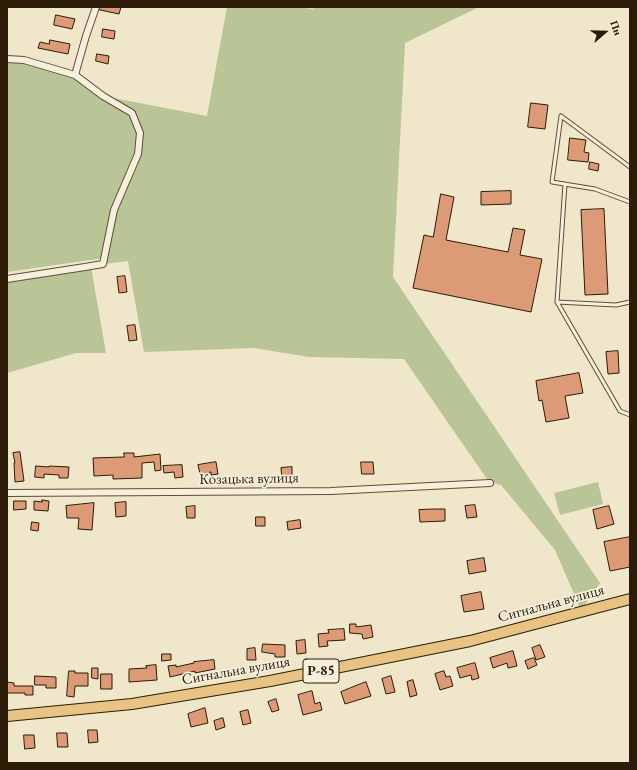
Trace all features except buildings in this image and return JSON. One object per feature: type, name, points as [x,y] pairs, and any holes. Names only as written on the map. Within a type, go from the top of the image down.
[{"type":"main road","name":"Сигнальна вулиця","points":[[7,716],[132,704],[270,681],[470,641],[630,599]]},
{"type":"street","points":[[75,75],[96,7]]},
{"type":"street","points":[[7,59],[24,60],[75,75],[103,96],[132,113],[140,133],[138,154],[114,210],[103,264],[7,279]]},
{"type":"street","name":"Козацька вулиця","points":[[7,493],[331,491],[490,483]]},
{"type":"lane","points":[[630,167],[561,116],[552,182],[595,189],[630,202]]},
{"type":"lane","points":[[565,184],[557,302],[620,411],[630,415]]},
{"type":"lane","points":[[557,302],[616,305],[630,302]]},
{"type":"green space","points":[[227,7],[296,7],[313,9],[314,7],[479,7],[405,43],[393,277],[600,583],[581,610],[555,550],[501,485],[489,482],[404,359],[309,357],[254,348],[144,352],[128,261],[104,264],[115,211],[138,154],[141,133],[132,113],[103,96],[207,116]]},
{"type":"green space","points":[[7,60],[24,61],[75,76],[131,113],[139,133],[137,153],[113,210],[104,258],[7,272]]},
{"type":"green space","points":[[91,267],[106,353],[76,353],[7,373],[7,279]]},
{"type":"green space","points":[[598,482],[603,504],[560,515],[554,493]]}]
